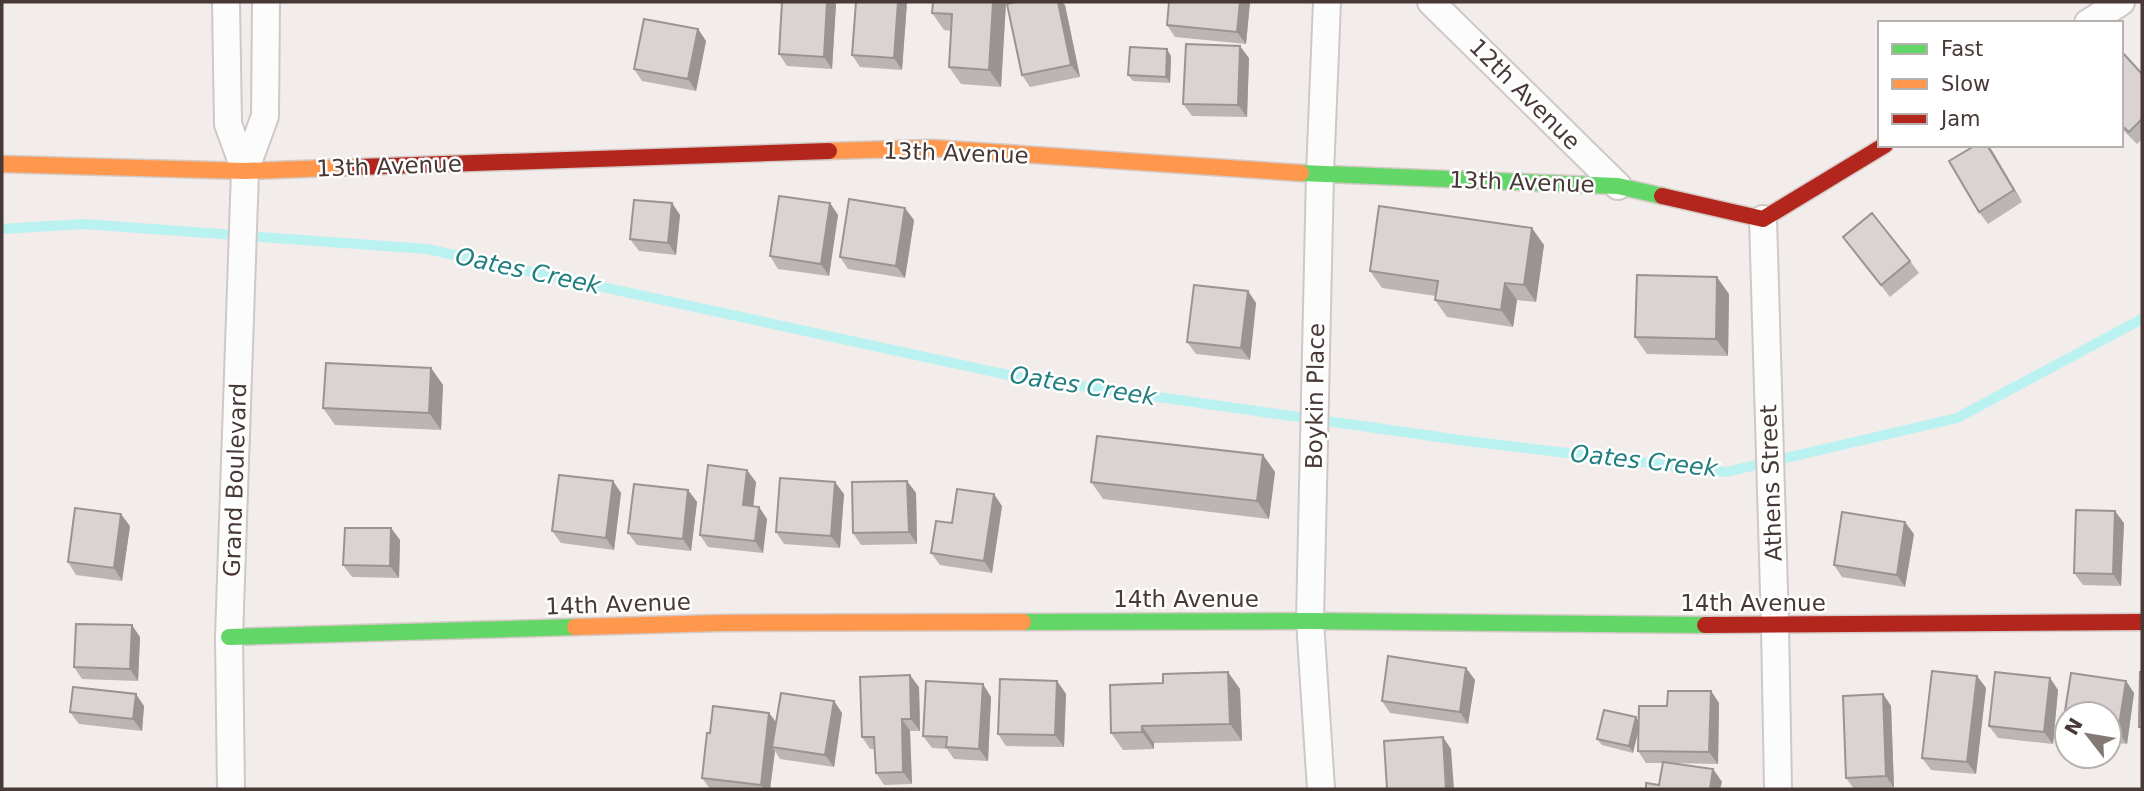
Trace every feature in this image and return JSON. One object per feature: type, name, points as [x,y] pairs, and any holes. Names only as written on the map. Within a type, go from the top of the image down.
[{"type":"street","name":"Grand Boulevard","points":[[226,2],[228,124],[245,171]]},
{"type":"street","name":"Grand Boulevard","points":[[231,789],[229,637],[245,171],[265,116],[266,2]]},
{"type":"street","name":"Boykin Place","points":[[1321,789],[1310,621],[1320,174],[1327,2]]},
{"type":"street","name":"12th Avenue","points":[[1432,2],[1618,186]]},
{"type":"street","points":[[2091,21],[2121,2]]},
{"type":"street","points":[[1763,219],[1882,147]]},
{"type":"street","name":"13th Avenue","points":[[2,164],[245,171],[932,148],[1320,174],[1618,186],[1763,219]]},
{"type":"street","name":"Athens Street","points":[[1763,219],[1778,789]]},
{"type":"street","name":"14th Avenue","points":[[229,637],[720,624],[1310,621],[1775,626],[2142,622]]},
{"type":"building","points":[[782,2],[827,2],[824,57],[779,54]]},
{"type":"building","points":[[856,2],[898,2],[894,58],[852,55]]},
{"type":"building","points":[[933,2],[993,2],[989,70],[949,67],[952,14],[932,13]]},
{"type":"building","points":[[1058,2],[1071,65],[1022,75],[1007,4]]},
{"type":"building","points":[[1169,2],[1240,2],[1237,32],[1167,25]]},
{"type":"building","points":[[644,19],[698,29],[688,79],[634,69]]},
{"type":"building","points":[[1186,44],[1240,46],[1238,105],[1183,104]]},
{"type":"building","points":[[1130,47],[1167,49],[1166,77],[1128,75]]},
{"type":"building","points":[[2123,53],[2142,74],[2142,119],[2129,132],[2123,127]]},
{"type":"building","points":[[1973,147],[1988,147],[2014,190],[1979,212],[1949,161]]},
{"type":"building","points":[[779,196],[830,203],[821,264],[770,256]]},
{"type":"building","points":[[849,199],[905,208],[896,266],[840,257]]},
{"type":"building","points":[[634,200],[672,203],[668,243],[630,239]]},
{"type":"building","points":[[1379,206],[1532,228],[1524,285],[1505,283],[1501,310],[1435,300],[1438,281],[1370,271]]},
{"type":"building","points":[[1872,213],[1910,261],[1881,285],[1843,237]]},
{"type":"building","points":[[1637,275],[1717,277],[1716,339],[1635,337]]},
{"type":"building","points":[[1194,285],[1248,291],[1241,348],[1187,342]]},
{"type":"building","points":[[326,363],[431,368],[429,413],[323,408]]},
{"type":"building","points":[[1097,436],[1263,455],[1257,501],[1091,482]]},
{"type":"building","points":[[708,465],[747,470],[743,505],[759,507],[755,541],[700,535]]},
{"type":"building","points":[[559,475],[613,481],[606,538],[552,531]]},
{"type":"building","points":[[780,478],[835,482],[831,536],[776,532]]},
{"type":"building","points":[[907,481],[909,532],[853,533],[852,482]]},
{"type":"building","points":[[634,484],[688,490],[683,539],[628,533]]},
{"type":"building","points":[[957,489],[994,494],[984,561],[931,553],[936,521],[952,523]]},
{"type":"building","points":[[75,508],[121,514],[114,568],[68,562]]},
{"type":"building","points":[[2076,510],[2115,511],[2113,574],[2074,573]]},
{"type":"building","points":[[1842,512],[1905,522],[1897,575],[1834,565]]},
{"type":"building","points":[[345,528],[391,528],[390,566],[343,565]]},
{"type":"building","points":[[76,624],[132,625],[130,669],[74,667]]},
{"type":"building","points":[[1388,656],[1466,668],[1460,712],[1382,701]]},
{"type":"building","points":[[1932,671],[1977,676],[1967,762],[1922,758]]},
{"type":"building","points":[[1228,672],[1230,724],[1142,726],[1142,732],[1111,733],[1110,685],[1163,683],[1163,674]]},
{"type":"building","points":[[1995,672],[2050,678],[2044,732],[1989,726]]},
{"type":"building","points":[[2142,672],[2142,727],[2139,727]]},
{"type":"building","points":[[2071,673],[2126,681],[2123,700],[2067,700]]},
{"type":"building","points":[[910,675],[911,719],[902,719],[903,772],[876,773],[874,737],[862,737],[860,677]]},
{"type":"building","points":[[1000,679],[1057,681],[1055,735],[998,734]]},
{"type":"building","points":[[926,681],[983,684],[979,749],[946,747],[947,737],[923,736]]},
{"type":"building","points":[[73,687],[136,694],[133,719],[70,712]]},
{"type":"building","points":[[1668,691],[1711,691],[1709,752],[1638,751],[1639,706],[1667,706]]},
{"type":"building","points":[[781,693],[834,701],[825,755],[772,747]]},
{"type":"building","points":[[1883,694],[1886,776],[1846,778],[1843,696]]},
{"type":"building","points":[[713,706],[769,713],[761,785],[702,778]]},
{"type":"building","points":[[1604,710],[1636,717],[1629,746],[1597,739]]},
{"type":"building","points":[[1443,737],[1446,789],[1387,789],[1384,741]]},
{"type":"building","points":[[1663,762],[1713,769],[1710,789],[1646,789],[1646,783],[1659,785]]},
{"type":"waterway","name":"Oates Creek","points":[[2,229],[83,224],[427,249],[1018,377],[1467,441],[1726,472],[1957,418],[2142,319]]},
{"type":"traffic: fast","points":[[1301,173],[1618,186],[1662,196]]},
{"type":"traffic: fast","points":[[1023,622],[1310,621],[1705,625]]},
{"type":"traffic: fast","points":[[229,637],[575,627]]},
{"type":"traffic: slow","points":[[829,151],[932,148],[1301,173]]},
{"type":"traffic: slow","points":[[2,164],[245,171],[358,167]]},
{"type":"traffic: slow","points":[[575,627],[720,623],[1023,622]]},
{"type":"traffic: jam","points":[[1662,196],[1763,219],[1882,147]]},
{"type":"traffic: jam","points":[[358,167],[829,151]]},
{"type":"traffic: jam","points":[[1705,625],[2142,622]]}]
